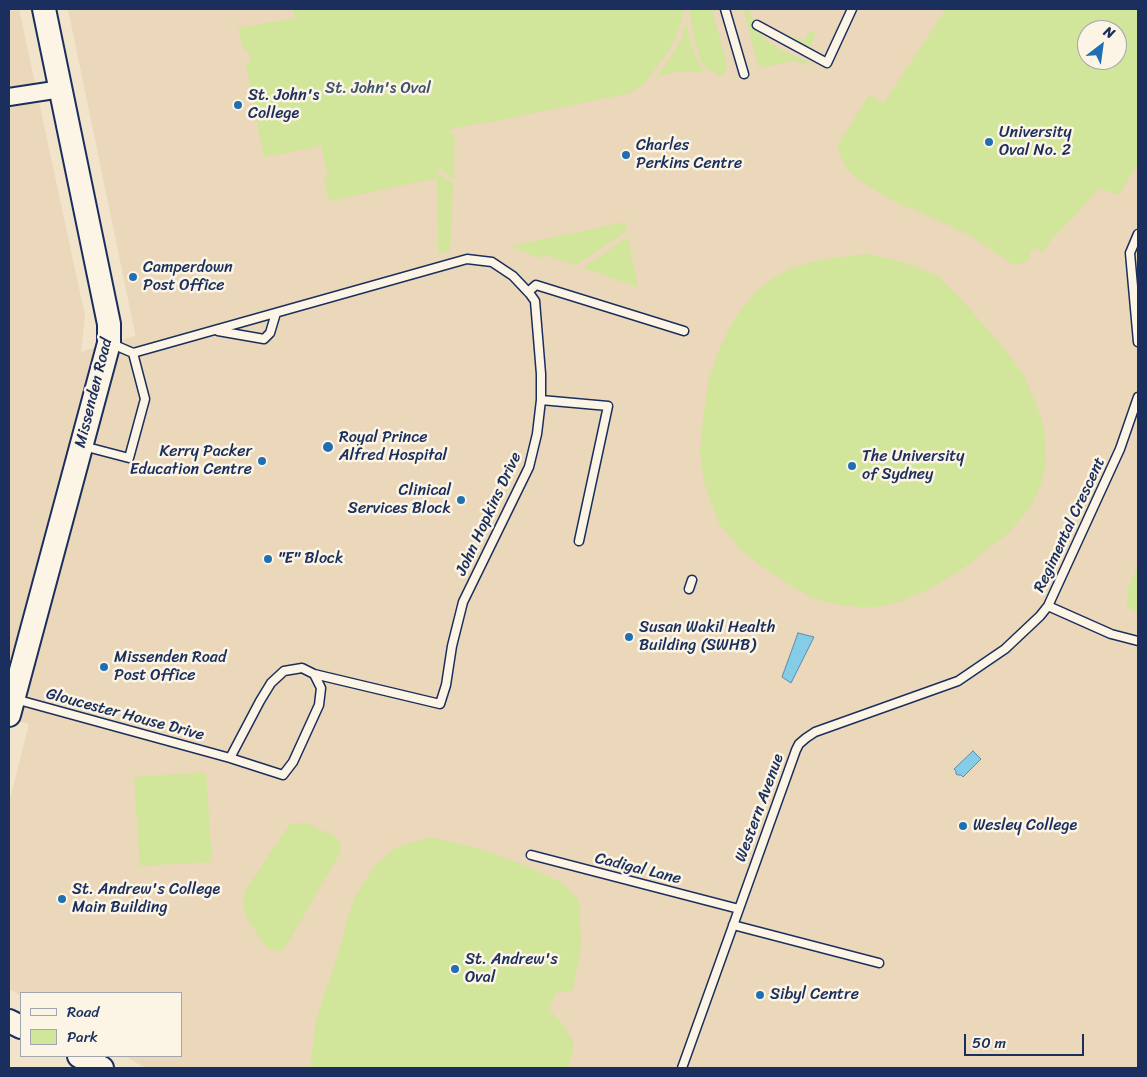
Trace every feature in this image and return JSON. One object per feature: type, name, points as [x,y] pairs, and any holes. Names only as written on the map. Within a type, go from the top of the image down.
[{"type":"street","name":"Missenden Road","points":[[11,707],[109,343],[109,324],[44,9]]},
{"type":"street","points":[[9,97],[61,89]]},
{"type":"street","points":[[81,1057],[102,1068]]},
{"type":"lane","points":[[725,9],[744,74]]},
{"type":"lane","points":[[757,25],[827,63],[852,9]]},
{"type":"lane","points":[[1138,234],[1130,253],[1138,342]]},
{"type":"lane","name":"John Hopkins Drive","points":[[133,353],[467,259],[492,262],[512,276],[535,301],[541,374],[537,434],[529,467],[463,602],[452,646],[446,685],[440,704],[314,674]]},
{"type":"lane","points":[[528,292],[536,286],[684,331]]},
{"type":"lane","points":[[215,331],[264,339],[270,334],[276,313]]},
{"type":"lane","points":[[81,445],[129,458],[145,399],[133,353],[109,343]]},
{"type":"lane","name":"Regimental Crescent","points":[[1005,649],[1048,606],[1120,449],[1138,397]]},
{"type":"lane","points":[[540,400],[608,406],[578,541]]},
{"type":"lane","points":[[688,590],[692,580]]},
{"type":"lane","points":[[1048,606],[1111,634],[1138,641]]},
{"type":"lane","name":"Western Avenue","points":[[682,1068],[799,744],[815,732],[958,681],[1005,649]]},
{"type":"lane","points":[[230,758],[271,683],[284,671],[302,668],[314,674]]},
{"type":"lane","name":"Gloucester House Drive","points":[[11,707],[230,758],[283,775],[293,762],[319,706],[321,688],[314,674]]},
{"type":"lane","name":"Cadigal Lane","points":[[531,856],[739,909]]},
{"type":"lane","points":[[734,925],[879,963]]},
{"type":"shaded area","name":"The University of Sydney","points":[[9,9],[19,9],[85,316],[81,352],[135,336],[135,333],[68,9],[1138,9],[1138,1068],[146,1068],[126,1057],[182,1057],[182,992],[20,992],[20,995],[9,989],[9,803],[29,724],[9,718]]},
{"type":"green space","name":"St. John's Oval","points":[[293,9],[684,9],[677,34],[667,53],[645,82],[630,93],[454,128],[450,131],[450,135],[455,135],[453,179],[440,167],[438,173],[453,184],[450,251],[438,253],[437,178],[329,201],[324,179],[328,176],[321,146],[264,157],[246,65],[250,60],[248,51],[242,47],[238,28],[295,18]]},
{"type":"green space","points":[[689,9],[712,9],[727,65],[723,75],[713,72],[702,63],[694,39]]},
{"type":"green space","points":[[743,9],[748,9],[765,40],[812,64],[808,65],[792,61],[759,68]]},
{"type":"green space","name":"University Oval No. 2","points":[[946,9],[1138,9],[1138,163],[1119,195],[1100,188],[1053,238],[1041,254],[1038,247],[1030,252],[1029,260],[1015,266],[971,236],[891,200],[850,172],[843,162],[837,146],[869,95],[883,104]]},
{"type":"green space","points":[[686,24],[693,52],[704,73],[676,72],[656,77],[677,46]]},
{"type":"green space","points":[[810,31],[816,33],[810,47],[792,39],[794,37],[804,41]]},
{"type":"green space","points":[[625,222],[627,231],[576,265],[542,254],[540,259],[511,246]]},
{"type":"green space","points":[[628,237],[638,287],[583,268]]},
{"type":"green space","points":[[867,254],[892,259],[938,276],[960,298],[1007,352],[1024,376],[1040,414],[1044,429],[1046,463],[1040,487],[1030,508],[1007,534],[962,569],[931,588],[902,601],[878,607],[835,604],[811,597],[791,586],[740,549],[719,523],[704,482],[700,452],[709,379],[721,345],[735,318],[756,291],[789,269],[820,260]]},
{"type":"green space","points":[[1138,564],[1138,612],[1127,607],[1128,589]]},
{"type":"green space","points":[[206,772],[212,862],[140,866],[134,777]]},
{"type":"green space","points":[[306,823],[334,836],[341,843],[340,853],[286,946],[279,952],[270,949],[263,943],[245,915],[243,900],[246,889],[289,825]]},
{"type":"green space","name":"St. Andrew's Oval","points":[[431,837],[477,848],[524,865],[561,882],[579,900],[581,946],[573,990],[555,993],[549,1009],[563,1024],[574,1045],[568,1068],[310,1068],[316,1020],[353,900],[376,864],[397,847]]},
{"type":"water","points":[[798,633],[814,637],[791,683],[782,677]]},
{"type":"water","points":[[973,751],[981,759],[963,777],[956,774],[954,769]]},
{"type":"place","name":"St. John's College","points":[[238,105]]},
{"type":"place","name":"University Oval No. 2","points":[[989,142]]},
{"type":"place","name":"Charles Perkins Centre","points":[[626,155]]},
{"type":"place","name":"Camperdown Post Office","points":[[133,277]]},
{"type":"place","name":"Royal Prince Alfred Hospital","points":[[328,447]]},
{"type":"place","name":"Kerry Packer Education Centre","points":[[262,461]]},
{"type":"place","name":"The University of Sydney","points":[[852,466]]},
{"type":"place","name":"Clinical Services Block","points":[[461,500]]},
{"type":"place","name":"\"E\" Block","points":[[268,559]]},
{"type":"place","name":"Susan Wakil Health Building (SWHB)","points":[[629,637]]},
{"type":"place","name":"Missenden Road Post Office","points":[[104,667]]},
{"type":"place","name":"Wesley College","points":[[963,826]]},
{"type":"place","name":"St. Andrew's College Main Building","points":[[62,899]]},
{"type":"place","name":"St. Andrew's Oval","points":[[455,969]]},
{"type":"place","name":"Sibyl Centre","points":[[760,995]]}]
